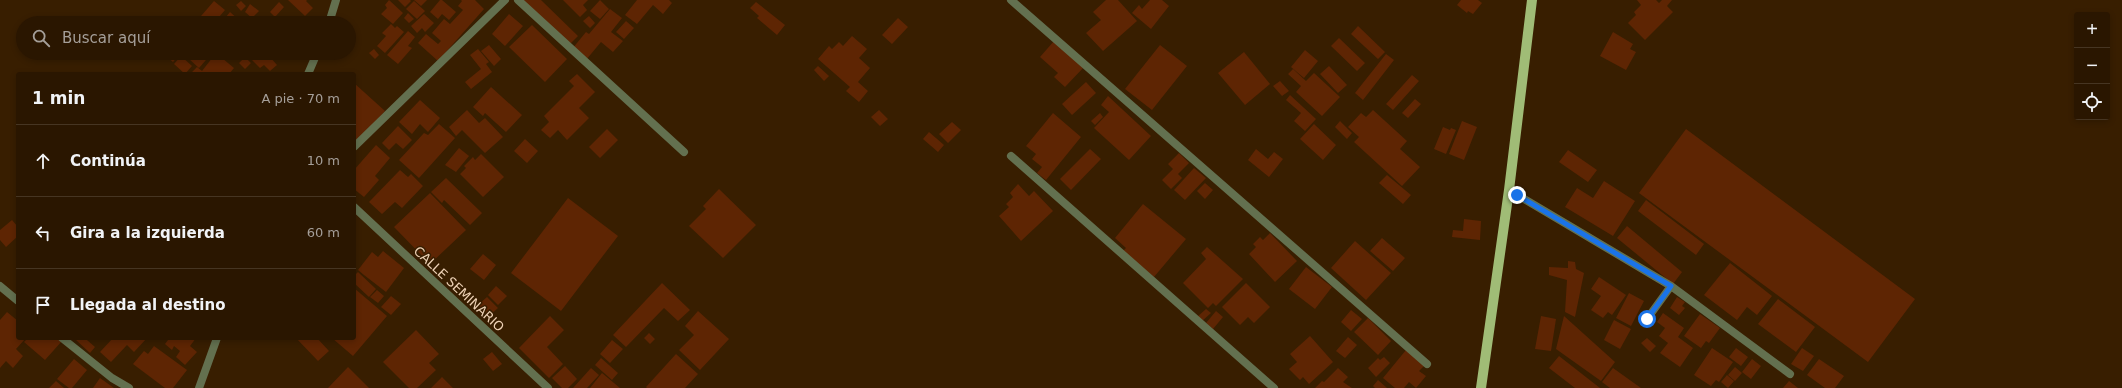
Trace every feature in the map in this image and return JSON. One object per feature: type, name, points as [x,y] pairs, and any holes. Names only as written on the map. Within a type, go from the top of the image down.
[{"type":"main road","points":[[1481,388],[1509,190],[1532,0]]},
{"type":"street","points":[[331,16],[336,0]]},
{"type":"street","points":[[356,145],[505,0]]},
{"type":"street","points":[[518,0],[684,152]]},
{"type":"street","points":[[1011,0],[1427,364]]},
{"type":"street","points":[[309,72],[314,60]]},
{"type":"street","points":[[1011,156],[1274,388]]},
{"type":"street","points":[[1509,190],[1671,286],[1790,374]]},
{"type":"street","name":"CALLE SEMINARIO","points":[[356,209],[548,388]]},
{"type":"street","points":[[0,286],[16,299]]},
{"type":"street","points":[[1647,319],[1671,286]]},
{"type":"street","points":[[64,340],[112,378],[129,388]]},
{"type":"street","points":[[199,388],[217,340]]},
{"type":"building","points":[[288,0],[307,0],[306,1],[313,8],[305,16]]},
{"type":"building","points":[[389,0],[403,13],[393,24],[381,14],[387,8],[385,5]]},
{"type":"building","points":[[398,0],[410,0],[411,1],[405,7]]},
{"type":"building","points":[[414,0],[427,0],[421,6]]},
{"type":"building","points":[[440,0],[456,12],[449,20],[442,14],[438,19],[430,12]]},
{"type":"building","points":[[461,0],[475,0],[484,9],[438,61],[418,43],[426,34],[438,44],[441,41],[432,33],[444,19],[450,24],[463,10],[458,6],[462,1]]},
{"type":"building","points":[[521,0],[541,0],[578,36],[569,45]]},
{"type":"building","points":[[563,0],[588,0],[583,5],[587,10],[580,17]]},
{"type":"building","points":[[600,0],[609,9],[600,19],[590,11]]},
{"type":"building","points":[[637,0],[669,0],[672,3],[663,14],[653,5],[637,24],[625,15]]},
{"type":"building","points":[[1106,0],[1118,0],[1137,21],[1103,51],[1086,33],[1101,20],[1093,12]]},
{"type":"building","points":[[1150,0],[1162,0],[1169,6],[1151,29],[1132,13],[1139,5],[1142,9]]},
{"type":"building","points":[[1461,0],[1478,0],[1482,3],[1473,14],[1468,11],[1467,13],[1457,5]]},
{"type":"building","points":[[1637,0],[1656,0],[1659,3],[1662,0],[1672,0],[1667,6],[1673,12],[1645,40],[1628,23],[1636,15],[1634,12],[1641,5]]},
{"type":"building","points":[[214,1],[225,10],[220,16],[201,16]]},
{"type":"building","points":[[241,1],[246,6],[241,11],[236,5]]},
{"type":"building","points":[[414,1],[425,11],[417,19],[406,9]]},
{"type":"building","points":[[279,2],[284,7],[276,16],[270,12]]},
{"type":"building","points":[[756,2],[785,25],[777,35],[757,18],[759,16],[750,8]]},
{"type":"building","points":[[250,4],[259,11],[254,16],[250,16],[245,12]]},
{"type":"building","points":[[610,9],[622,18],[611,32],[623,41],[613,52],[601,42],[586,60],[572,49],[586,32],[589,34]]},
{"type":"building","points":[[230,12],[234,16],[227,16]]},
{"type":"building","points":[[408,13],[414,19],[409,23],[404,18]]},
{"type":"building","points":[[424,14],[434,23],[425,32],[422,28],[417,33],[411,26]]},
{"type":"building","points":[[509,14],[523,26],[505,46],[492,34]]},
{"type":"building","points":[[589,16],[595,23],[590,28],[583,21]]},
{"type":"building","points":[[898,18],[908,27],[892,44],[882,35]]},
{"type":"building","points":[[626,21],[634,28],[624,39],[616,32]]},
{"type":"building","points":[[391,24],[395,28],[397,26],[404,32],[385,53],[377,46],[386,36],[382,33]]},
{"type":"building","points":[[532,25],[567,59],[545,82],[509,47]]},
{"type":"building","points":[[1358,26],[1385,52],[1378,59],[1351,34]]},
{"type":"building","points":[[408,31],[415,37],[408,46],[412,48],[398,64],[387,55]]},
{"type":"building","points":[[1613,32],[1633,44],[1630,49],[1636,52],[1626,70],[1600,56]]},
{"type":"building","points":[[852,36],[867,49],[859,58],[870,68],[858,82],[868,91],[859,102],[846,91],[850,87],[818,59],[829,46],[832,49],[839,42],[843,46]]},
{"type":"building","points":[[1339,38],[1365,63],[1357,71],[1331,46]]},
{"type":"building","points":[[1054,41],[1084,67],[1065,87],[1054,77],[1058,73],[1040,57]]},
{"type":"building","points":[[489,45],[501,59],[494,66],[481,51]]},
{"type":"building","points":[[1160,45],[1187,66],[1152,110],[1125,89]]},
{"type":"building","points":[[374,49],[379,55],[375,59],[369,53]]},
{"type":"building","points":[[478,49],[489,62],[486,64],[492,72],[471,89],[465,82],[481,69],[470,55]]},
{"type":"building","points":[[1305,50],[1318,61],[1304,78],[1291,67]]},
{"type":"building","points":[[1244,52],[1270,84],[1245,105],[1218,73]]},
{"type":"building","points":[[1386,54],[1394,60],[1363,100],[1355,93]]},
{"type":"building","points":[[178,60],[185,60],[192,66],[187,72],[183,72],[174,64]]},
{"type":"building","points":[[190,60],[206,60],[199,68]]},
{"type":"building","points":[[211,60],[224,60],[234,68],[231,72],[192,72],[197,67],[202,71]]},
{"type":"building","points":[[242,60],[248,60],[251,63],[245,69],[239,63]]},
{"type":"building","points":[[252,60],[273,60],[277,65],[270,71],[264,65],[260,68]]},
{"type":"building","points":[[818,66],[829,76],[824,81],[814,70]]},
{"type":"building","points":[[1329,66],[1347,85],[1338,93],[1320,74]]},
{"type":"building","points":[[1293,69],[1306,81],[1314,73],[1340,97],[1322,116],[1296,92],[1301,86],[1288,74]]},
{"type":"building","points":[[577,74],[595,92],[579,108],[589,118],[567,140],[558,130],[550,138],[541,130],[549,122],[544,116],[574,86],[569,81]]},
{"type":"building","points":[[1412,75],[1419,81],[1393,110],[1386,104]]},
{"type":"building","points":[[1280,81],[1289,91],[1282,96],[1273,86]]},
{"type":"building","points":[[1086,82],[1096,93],[1072,115],[1062,104]]},
{"type":"building","points":[[356,85],[385,111],[356,144]]},
{"type":"building","points":[[491,87],[522,115],[506,132],[485,113],[483,116],[473,107]]},
{"type":"building","points":[[1290,95],[1316,119],[1305,131],[1294,121],[1301,113],[1286,100]]},
{"type":"building","points":[[1108,96],[1151,136],[1129,160],[1094,128],[1109,112],[1101,105]]},
{"type":"building","points":[[1415,99],[1421,104],[1408,118],[1402,113]]},
{"type":"building","points":[[420,100],[440,118],[428,132],[420,124],[412,134],[399,122]]},
{"type":"building","points":[[467,110],[479,123],[485,118],[503,137],[485,153],[462,130],[456,136],[449,127]]},
{"type":"building","points":[[879,110],[888,119],[880,126],[871,117]]},
{"type":"building","points":[[1373,110],[1407,141],[1400,149],[1420,167],[1402,186],[1354,142],[1359,137],[1348,127],[1361,113],[1366,117]]},
{"type":"building","points":[[1053,113],[1081,137],[1046,180],[1037,173],[1042,167],[1032,159],[1036,154],[1026,146]]},
{"type":"building","points":[[1100,113],[1103,117],[1095,125],[1091,121]]},
{"type":"building","points":[[1340,121],[1352,133],[1347,139],[1335,127]]},
{"type":"building","points":[[1462,121],[1477,127],[1464,160],[1449,154]]},
{"type":"building","points":[[952,122],[961,130],[948,143],[939,134]]},
{"type":"building","points":[[439,124],[455,138],[419,178],[399,160],[424,133],[428,135]]},
{"type":"building","points":[[1314,124],[1336,145],[1323,160],[1300,139]]},
{"type":"building","points":[[398,126],[412,140],[403,149],[396,143],[389,150],[382,143]]},
{"type":"building","points":[[1443,127],[1450,130],[1451,128],[1456,130],[1446,154],[1434,149]]},
{"type":"building","points":[[607,129],[618,140],[600,158],[589,147]]},
{"type":"building","points":[[1686,129],[1915,299],[1868,362],[1639,193]]},
{"type":"building","points":[[929,132],[944,145],[938,152],[923,139]]},
{"type":"building","points":[[525,139],[538,151],[527,163],[514,151]]},
{"type":"building","points":[[376,145],[390,158],[375,176],[379,180],[364,197],[356,191],[356,168]]},
{"type":"building","points":[[459,148],[469,156],[456,172],[445,165]]},
{"type":"building","points":[[1090,149],[1101,159],[1071,190],[1060,179]]},
{"type":"building","points":[[1256,149],[1268,159],[1274,152],[1283,159],[1269,177],[1248,160]]},
{"type":"building","points":[[1568,150],[1597,170],[1588,182],[1559,162]]},
{"type":"building","points":[[1179,153],[1189,163],[1178,174],[1182,178],[1171,189],[1162,180],[1173,169],[1168,164]]},
{"type":"building","points":[[481,154],[504,177],[483,197],[460,174],[466,168],[464,166],[473,157],[475,160]]},
{"type":"building","points":[[1194,168],[1206,178],[1185,200],[1174,190]]},
{"type":"building","points":[[400,170],[408,177],[411,174],[423,186],[402,208],[395,202],[382,214],[369,202]]},
{"type":"building","points":[[1387,175],[1411,195],[1403,204],[1379,183]]},
{"type":"building","points":[[446,178],[482,213],[470,225],[444,200],[442,203],[431,192]]},
{"type":"building","points":[[1604,181],[1635,201],[1613,236],[1565,207],[1577,188],[1593,198]]},
{"type":"building","points":[[1205,183],[1213,190],[1205,199],[1197,191]]},
{"type":"building","points":[[1018,184],[1029,196],[1034,191],[1053,211],[1021,241],[999,216],[1009,207],[1006,204],[1013,197],[1010,193]]},
{"type":"building","points":[[719,189],[756,225],[723,258],[689,226],[706,209],[703,206]]},
{"type":"building","points":[[430,193],[466,230],[430,264],[394,227]]},
{"type":"building","points":[[568,198],[618,236],[561,311],[511,273]]},
{"type":"building","points":[[1646,200],[1704,244],[1696,255],[1638,211]]},
{"type":"building","points":[[1143,204],[1186,239],[1154,277],[1123,251],[1126,248],[1115,238]]},
{"type":"building","points":[[1464,219],[1481,221],[1480,240],[1452,237],[1453,230],[1463,231]]},
{"type":"building","points":[[12,220],[16,225],[16,238],[6,247],[0,240],[0,230]]},
{"type":"building","points":[[1627,226],[1682,272],[1673,284],[1617,238]]},
{"type":"building","points":[[1270,233],[1297,261],[1275,282],[1249,254],[1256,247],[1253,244],[1260,237],[1263,240]]},
{"type":"building","points":[[1382,238],[1405,258],[1393,271],[1370,251]]},
{"type":"building","points":[[1355,241],[1391,273],[1366,300],[1331,268]]},
{"type":"building","points":[[1207,247],[1243,279],[1216,306],[1213,303],[1208,308],[1183,283],[1206,259],[1201,253]]},
{"type":"building","points":[[383,251],[404,268],[386,292],[358,270],[372,252],[378,257]]},
{"type":"building","points":[[483,254],[496,265],[484,280],[470,269]]},
{"type":"building","points":[[1568,261],[1575,262],[1576,269],[1584,273],[1575,317],[1565,312],[1567,280],[1549,275],[1549,267],[1568,268]]},
{"type":"building","points":[[1730,263],[1772,296],[1757,315],[1747,307],[1737,320],[1704,295]]},
{"type":"building","points":[[1306,267],[1332,287],[1315,309],[1289,289]]},
{"type":"building","points":[[358,272],[376,289],[369,297],[356,285],[356,274]]},
{"type":"building","points":[[1599,277],[1626,295],[1612,315],[1608,312],[1603,318],[1591,310],[1601,296],[1591,289]]},
{"type":"building","points":[[662,283],[690,310],[678,321],[664,308],[626,347],[613,335]]},
{"type":"building","points":[[1246,283],[1270,307],[1254,323],[1248,317],[1240,325],[1222,307]]},
{"type":"building","points":[[496,286],[507,296],[498,305],[488,295]]},
{"type":"building","points":[[356,290],[387,316],[353,356],[334,340],[356,340]]},
{"type":"building","points":[[377,290],[384,296],[378,303],[370,297]]},
{"type":"building","points":[[1629,293],[1644,301],[1631,326],[1616,318]]},
{"type":"building","points":[[391,296],[401,304],[391,315],[381,307]]},
{"type":"building","points":[[487,297],[498,308],[489,316],[478,305]]},
{"type":"building","points":[[1677,297],[1685,302],[1682,306],[1685,308],[1679,315],[1670,308]]},
{"type":"building","points":[[1778,299],[1815,327],[1796,352],[1758,324]]},
{"type":"building","points":[[1206,309],[1211,313],[1201,322],[1197,317]]},
{"type":"building","points":[[1351,310],[1362,319],[1351,331],[1341,322]]},
{"type":"building","points":[[698,311],[729,339],[700,370],[679,350],[694,335],[685,326]]},
{"type":"building","points":[[1216,311],[1223,317],[1213,329],[1206,323]]},
{"type":"building","points":[[7,312],[16,319],[16,340],[24,340],[16,349],[23,356],[13,368],[6,361],[0,368],[0,320]]},
{"type":"building","points":[[1663,313],[1684,328],[1678,337],[1693,348],[1680,367],[1660,353],[1668,343],[1659,336],[1665,328],[1657,322]]},
{"type":"building","points":[[1700,314],[1720,328],[1709,343],[1706,341],[1701,348],[1684,336]]},
{"type":"building","points":[[550,316],[564,330],[547,347],[563,364],[549,378],[519,348]]},
{"type":"building","points":[[1541,316],[1556,319],[1551,351],[1535,349]]},
{"type":"building","points":[[1564,316],[1615,362],[1601,381],[1556,349]]},
{"type":"building","points":[[1368,318],[1391,341],[1378,355],[1354,332]]},
{"type":"building","points":[[1614,320],[1631,329],[1620,349],[1604,340]]},
{"type":"building","points":[[416,330],[439,354],[429,363],[436,370],[417,388],[409,388],[383,362]]},
{"type":"building","points":[[649,333],[655,339],[650,344],[644,338]]},
{"type":"building","points":[[1310,336],[1333,362],[1309,384],[1303,377],[1300,380],[1289,369],[1297,362],[1290,354]]},
{"type":"building","points":[[1348,337],[1357,345],[1345,358],[1336,351]]},
{"type":"building","points":[[1647,338],[1656,346],[1650,352],[1641,343]]},
{"type":"building","points":[[26,340],[62,341],[45,360],[24,342]]},
{"type":"building","points":[[76,340],[87,340],[95,347],[90,353]]},
{"type":"building","points":[[111,340],[145,340],[134,352],[127,345],[111,362],[100,352]]},
{"type":"building","points":[[168,340],[194,340],[190,346],[197,352],[185,365],[176,357],[180,351],[174,346],[172,350],[165,344]]},
{"type":"building","points":[[298,340],[319,340],[329,351],[318,361]]},
{"type":"building","points":[[612,340],[623,349],[610,363],[600,354]]},
{"type":"building","points":[[154,346],[187,370],[173,388],[165,388],[133,364],[144,351],[148,354]]},
{"type":"building","points":[[1712,348],[1733,362],[1719,382],[1716,380],[1711,386],[1694,375]]},
{"type":"building","points":[[1736,348],[1748,357],[1741,366],[1729,357]]},
{"type":"building","points":[[1802,348],[1814,356],[1803,371],[1791,364]]},
{"type":"building","points":[[1406,350],[1425,365],[1419,371],[1426,376],[1416,388],[1409,382],[1404,388],[1395,388],[1383,378]]},
{"type":"building","points":[[492,352],[502,364],[493,371],[483,359]]},
{"type":"building","points":[[676,354],[698,374],[685,388],[647,388],[646,387]]},
{"type":"building","points":[[1559,356],[1600,388],[1575,388],[1549,368]]},
{"type":"building","points":[[1384,357],[1390,363],[1376,377],[1368,368],[1378,358],[1380,360]]},
{"type":"building","points":[[601,358],[618,373],[612,380],[595,365]]},
{"type":"building","points":[[74,359],[87,370],[72,388],[69,388],[57,379]]},
{"type":"building","points":[[1752,359],[1761,366],[1751,379],[1742,372]]},
{"type":"building","points":[[1819,359],[1844,376],[1835,388],[1825,388],[1807,375]]},
{"type":"building","points":[[565,366],[577,379],[568,388],[562,388],[552,378]]},
{"type":"building","points":[[348,367],[369,388],[328,388]]},
{"type":"building","points":[[1735,367],[1742,373],[1735,381],[1728,375]]},
{"type":"building","points":[[591,368],[599,375],[587,388],[573,388]]},
{"type":"building","points":[[1338,368],[1348,377],[1343,382],[1352,388],[1315,388],[1322,381],[1324,382]]},
{"type":"building","points":[[1613,368],[1641,388],[1610,388],[1602,382]]},
{"type":"building","points":[[602,373],[620,388],[590,388]]},
{"type":"building","points":[[1727,375],[1734,381],[1728,388],[1721,382]]},
{"type":"building","points":[[442,377],[453,388],[431,388]]},
{"type":"building","points":[[100,378],[114,388],[93,388]]},
{"type":"building","points":[[1378,380],[1387,388],[1375,388],[1373,386]]},
{"type":"building","points":[[56,381],[64,388],[49,388]]},
{"type":"building","points":[[1789,381],[1798,388],[1783,388]]},
{"type":"route","points":[[1517,195],[1671,286],[1647,319]]}]
